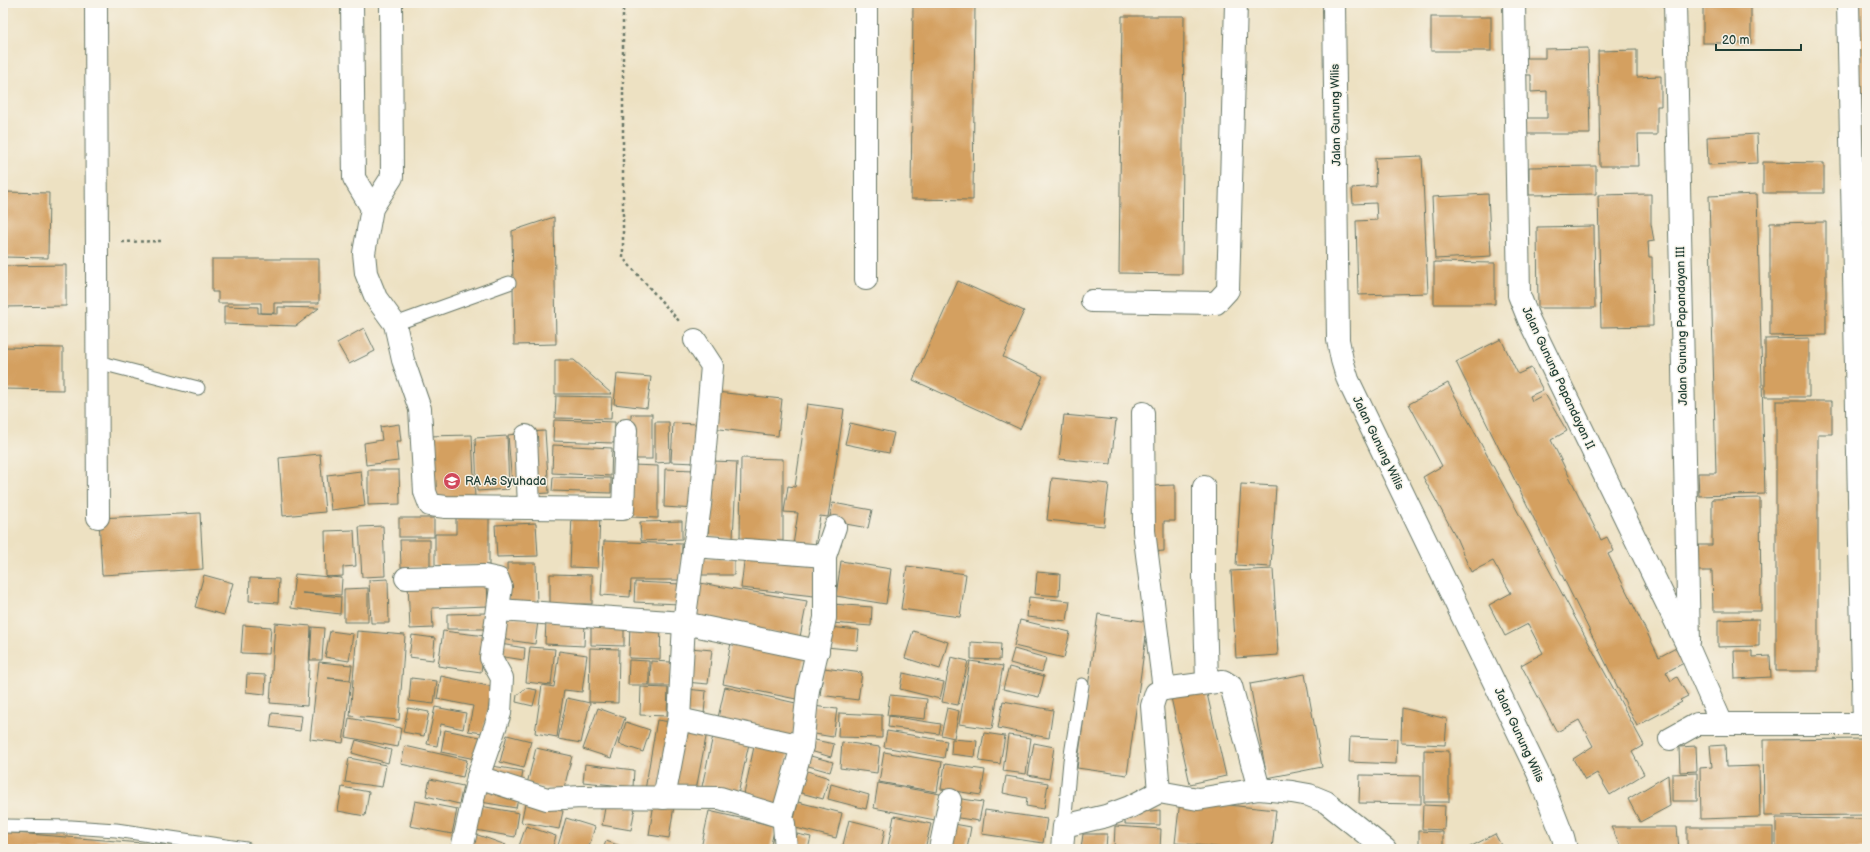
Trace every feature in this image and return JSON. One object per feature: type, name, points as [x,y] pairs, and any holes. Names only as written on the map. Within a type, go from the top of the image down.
[{"type":"street","points":[[96,3],[98,517]]},
{"type":"street","points":[[352,3],[354,178],[372,208]]},
{"type":"street","points":[[391,3],[392,177],[372,208],[364,253],[366,273],[376,298],[395,324],[403,360],[420,409],[424,492],[430,505],[446,507],[623,509],[626,430]]},
{"type":"street","points":[[866,3],[866,279]]},
{"type":"street","points":[[1092,300],[1216,303],[1228,290],[1236,3]]},
{"type":"street","name":"Jalan Gunung Wilis","points":[[1334,3],[1338,340],[1342,360],[1352,387],[1538,773],[1563,837],[1566,849]]},
{"type":"street","name":"Jalan Gunung Papandayan II","points":[[1514,3],[1519,295],[1529,320],[1689,649],[1722,724]]},
{"type":"street","name":"Jalan Gunung Papandayan III","points":[[1674,3],[1689,649]]},
{"type":"street","points":[[1670,739],[1697,724],[1866,724],[1864,584],[1848,3]]},
{"type":"street","points":[[664,798],[679,719],[684,623],[700,505],[712,366],[695,340]]},
{"type":"street","points":[[1143,413],[1144,531],[1164,689]]},
{"type":"street","points":[[526,436],[529,507]]},
{"type":"street","points":[[1204,487],[1204,576],[1207,682]]},
{"type":"street","points":[[786,849],[786,834],[782,816],[802,746],[808,690],[818,651],[824,618],[826,556],[835,527]]},
{"type":"street","points":[[694,546],[826,556]]},
{"type":"street","points":[[406,578],[484,576],[498,579],[501,587],[499,610],[491,658],[502,678],[500,713],[478,777],[462,849]]},
{"type":"street","points":[[499,610],[684,623],[818,651]]},
{"type":"street","points":[[1160,792],[1154,742],[1152,706],[1156,693],[1164,689],[1223,681],[1231,686],[1260,789]]},
{"type":"street","points":[[679,719],[802,746]]},
{"type":"street","points":[[478,777],[547,799],[720,798],[782,816]]},
{"type":"street","points":[[1062,849],[1064,826],[1106,816],[1130,807],[1160,792],[1198,799],[1260,789],[1309,795],[1326,802],[1386,849]]},
{"type":"street","points":[[940,849],[950,800]]},
{"type":"lane","points":[[395,324],[509,283]]},
{"type":"lane","points":[[97,362],[198,388]]},
{"type":"lane","points":[[1064,826],[1070,761],[1082,685]]},
{"type":"lane","points":[[3,826],[71,827],[116,830],[246,849]]},
{"type":"path","points":[[623,3],[623,258],[695,340]]},
{"type":"path","points":[[97,242],[162,241]]},
{"type":"building","points":[[913,3],[975,3],[973,200],[911,199]]},
{"type":"building","points":[[1703,3],[1751,3],[1751,43],[1703,43]]},
{"type":"building","points":[[1858,3],[1867,3],[1867,561]]},
{"type":"building","points":[[1122,16],[1184,16],[1182,274],[1119,273]]},
{"type":"building","points":[[1431,17],[1491,17],[1491,51],[1431,51]]},
{"type":"building","points":[[1588,48],[1590,134],[1521,134],[1521,118],[1547,118],[1547,91],[1531,92],[1531,75],[1526,75],[1526,58],[1545,58],[1545,49]]},
{"type":"building","points":[[1637,50],[1637,77],[1661,76],[1661,106],[1657,106],[1657,135],[1638,135],[1639,166],[1600,166],[1598,51]]},
{"type":"building","points":[[1757,134],[1758,163],[1708,165],[1707,137]]},
{"type":"building","points":[[1422,156],[1428,293],[1358,295],[1356,221],[1377,220],[1376,203],[1353,204],[1352,188],[1376,186],[1375,158]]},
{"type":"building","points":[[1763,162],[1824,163],[1824,193],[1763,193]]},
{"type":"building","points":[[1596,166],[1596,194],[1529,195],[1529,167]]},
{"type":"building","points":[[3,192],[49,193],[48,258],[3,257]]},
{"type":"building","points":[[1488,194],[1491,256],[1435,259],[1432,197]]},
{"type":"building","points":[[1651,194],[1651,224],[1654,241],[1648,242],[1649,257],[1652,257],[1653,326],[1601,327],[1598,195]]},
{"type":"building","points":[[1757,194],[1765,494],[1699,496],[1698,473],[1716,473],[1709,196]]},
{"type":"building","points":[[554,217],[556,344],[514,345],[512,231]]},
{"type":"building","points":[[1826,222],[1826,335],[1770,336],[1770,223]]},
{"type":"building","points":[[1594,226],[1595,308],[1538,308],[1537,227]]},
{"type":"building","points":[[212,259],[319,259],[319,303],[274,303],[274,313],[261,313],[261,303],[218,303],[218,292],[212,292]]},
{"type":"building","points":[[1434,262],[1495,263],[1495,304],[1434,304]]},
{"type":"building","points":[[66,265],[66,306],[3,307],[3,266]]},
{"type":"building","points":[[958,281],[1024,311],[1003,357],[1043,376],[1020,429],[913,380]]},
{"type":"building","points":[[224,306],[258,307],[258,313],[278,314],[278,307],[319,308],[296,326],[224,324]]},
{"type":"building","points":[[364,328],[375,351],[349,364],[337,343]]},
{"type":"building","points":[[1809,338],[1809,397],[1765,397],[1765,339]]},
{"type":"building","points":[[1501,339],[1518,374],[1531,368],[1543,390],[1530,396],[1532,401],[1545,394],[1567,431],[1551,440],[1601,540],[1607,537],[1614,551],[1608,554],[1659,657],[1676,648],[1684,663],[1666,672],[1671,681],[1677,677],[1688,696],[1680,700],[1682,702],[1637,726],[1456,362]]},
{"type":"building","points":[[3,347],[63,348],[63,390],[3,389]]},
{"type":"building","points":[[555,360],[574,360],[612,394],[555,394]]},
{"type":"building","points":[[617,374],[651,377],[647,408],[614,404]]},
{"type":"building","points":[[1448,383],[1644,745],[1632,752],[1644,774],[1610,795],[1597,773],[1585,780],[1573,759],[1593,746],[1579,720],[1557,732],[1521,665],[1543,653],[1528,624],[1505,636],[1489,605],[1511,593],[1493,561],[1471,572],[1455,535],[1423,477],[1442,466],[1409,404]]},
{"type":"building","points":[[716,392],[782,399],[778,436],[712,428]]},
{"type":"building","points":[[556,396],[612,397],[611,419],[555,418]]},
{"type":"building","points":[[1776,401],[1832,401],[1832,434],[1818,434],[1818,671],[1776,671]]},
{"type":"building","points":[[807,404],[844,409],[828,517],[820,516],[815,547],[793,545],[798,513],[784,512],[788,486],[795,487]]},
{"type":"building","points":[[631,414],[652,414],[652,459],[631,459]]},
{"type":"building","points":[[1064,415],[1116,420],[1111,464],[1059,459]]},
{"type":"building","points":[[554,420],[615,422],[614,443],[553,441]]},
{"type":"building","points":[[655,422],[669,422],[670,462],[655,463]]},
{"type":"building","points":[[673,423],[699,424],[697,463],[671,462]]},
{"type":"building","points":[[850,423],[894,433],[889,453],[845,444]]},
{"type":"building","points":[[399,424],[401,441],[396,441],[398,461],[366,465],[364,443],[382,440],[380,427]]},
{"type":"building","points":[[545,431],[549,493],[532,494],[528,432]]},
{"type":"building","points":[[524,433],[527,484],[512,485],[508,435]]},
{"type":"building","points":[[472,435],[475,498],[430,500],[427,436]]},
{"type":"building","points":[[507,436],[509,489],[477,491],[475,438]]},
{"type":"building","points":[[553,445],[612,448],[611,476],[552,473]]},
{"type":"building","points":[[320,454],[325,512],[283,516],[279,458]]},
{"type":"building","points":[[741,458],[783,459],[783,541],[740,540]]},
{"type":"building","points":[[713,461],[737,462],[733,538],[708,536]]},
{"type":"building","points":[[632,465],[658,466],[658,518],[631,517]]},
{"type":"building","points":[[665,469],[696,470],[695,509],[664,507]]},
{"type":"building","points":[[368,470],[399,470],[400,504],[368,505]]},
{"type":"building","points":[[361,471],[365,506],[331,510],[327,475]]},
{"type":"building","points":[[553,477],[611,478],[611,493],[552,491]]},
{"type":"building","points":[[1052,478],[1109,484],[1104,526],[1047,520]]},
{"type":"building","points":[[1241,484],[1276,486],[1271,567],[1236,565]]},
{"type":"building","points":[[1175,485],[1175,521],[1164,521],[1164,551],[1151,552],[1148,486]]},
{"type":"building","points":[[1760,498],[1761,611],[1713,611],[1712,571],[1695,571],[1695,545],[1712,545],[1712,499]]},
{"type":"building","points":[[833,503],[872,510],[868,528],[829,521]]},
{"type":"building","points":[[200,513],[203,569],[102,575],[99,518]]},
{"type":"building","points":[[572,514],[600,515],[598,568],[570,567]]},
{"type":"building","points":[[489,515],[489,565],[435,566],[435,534],[456,534],[456,516]]},
{"type":"building","points":[[399,518],[434,518],[434,537],[399,537]]},
{"type":"building","points":[[682,521],[682,539],[641,541],[640,522]]},
{"type":"building","points":[[536,523],[538,556],[497,557],[495,525]]},
{"type":"building","points":[[383,526],[385,576],[362,577],[359,527]]},
{"type":"building","points":[[354,530],[356,566],[343,567],[343,576],[326,577],[325,531]]},
{"type":"building","points":[[400,540],[430,540],[430,567],[401,567]]},
{"type":"building","points":[[604,541],[682,544],[681,580],[631,580],[630,597],[601,595]]},
{"type":"building","points":[[745,554],[817,561],[814,596],[741,588]]},
{"type":"building","points":[[698,558],[734,559],[734,575],[698,575]]},
{"type":"building","points":[[841,561],[891,569],[886,604],[836,596]]},
{"type":"building","points":[[507,563],[536,563],[537,606],[508,606]]},
{"type":"building","points":[[907,566],[966,574],[960,617],[901,609]]},
{"type":"building","points":[[1273,569],[1278,655],[1236,658],[1231,571]]},
{"type":"building","points":[[1037,572],[1060,574],[1059,596],[1035,594]]},
{"type":"building","points":[[295,574],[342,578],[341,595],[302,593],[341,597],[340,614],[291,608]]},
{"type":"building","points":[[550,574],[592,575],[592,604],[550,604]]},
{"type":"building","points":[[204,575],[233,583],[224,615],[195,607]]},
{"type":"building","points":[[250,578],[279,579],[278,603],[249,601]]},
{"type":"building","points":[[388,579],[389,623],[371,623],[369,580]]},
{"type":"building","points":[[487,580],[488,606],[432,608],[433,628],[410,629],[408,584]]},
{"type":"building","points":[[635,582],[681,584],[680,604],[634,602]]},
{"type":"building","points":[[694,582],[807,601],[800,637],[688,619]]},
{"type":"building","points":[[368,588],[368,622],[344,622],[344,589]]},
{"type":"building","points":[[1029,597],[1070,601],[1067,621],[1027,617]]},
{"type":"building","points":[[832,604],[872,607],[871,626],[831,623]]},
{"type":"building","points":[[486,613],[486,629],[447,629],[447,614]]},
{"type":"building","points":[[1098,614],[1148,622],[1127,775],[1077,768]]},
{"type":"building","points":[[504,616],[538,621],[535,644],[501,639]]},
{"type":"building","points":[[1759,619],[1759,646],[1718,647],[1718,620]]},
{"type":"building","points":[[546,620],[585,623],[584,646],[545,644]]},
{"type":"building","points":[[1020,620],[1070,632],[1064,658],[1014,646]]},
{"type":"building","points":[[591,622],[624,622],[624,646],[591,645]]},
{"type":"building","points":[[630,622],[661,623],[660,659],[629,658]]},
{"type":"building","points":[[275,623],[311,626],[307,706],[270,703]]},
{"type":"building","points":[[243,625],[271,627],[269,654],[241,653]]},
{"type":"building","points":[[312,627],[324,628],[322,660],[310,660]]},
{"type":"building","points":[[829,627],[859,630],[857,650],[826,647]]},
{"type":"building","points":[[330,631],[353,634],[349,661],[325,657]]},
{"type":"building","points":[[357,631],[405,635],[399,720],[350,716]]},
{"type":"building","points":[[443,631],[486,636],[481,672],[438,666]]},
{"type":"building","points":[[913,631],[948,642],[940,669],[905,658]]},
{"type":"building","points":[[412,635],[435,638],[433,660],[409,657]]},
{"type":"building","points":[[971,642],[1001,644],[1000,660],[971,659]]},
{"type":"building","points":[[731,643],[804,657],[796,699],[723,684]]},
{"type":"building","points":[[500,644],[525,648],[524,660],[498,656]]},
{"type":"building","points":[[530,647],[555,649],[551,685],[526,682]]},
{"type":"building","points":[[590,648],[619,649],[618,703],[589,702]]},
{"type":"building","points":[[690,648],[712,650],[708,684],[685,682]]},
{"type":"building","points":[[1014,649],[1046,658],[1042,672],[1010,663]]},
{"type":"building","points":[[559,651],[587,655],[582,692],[564,690],[557,737],[535,733],[542,685],[554,687]]},
{"type":"building","points":[[1734,651],[1752,651],[1752,657],[1770,656],[1771,677],[1735,679]]},
{"type":"building","points":[[951,657],[968,661],[958,705],[942,702]]},
{"type":"building","points":[[629,660],[649,661],[649,685],[628,685]]},
{"type":"building","points":[[651,661],[671,662],[670,686],[650,686]]},
{"type":"building","points":[[970,661],[1003,666],[992,729],[959,724]]},
{"type":"building","points":[[319,662],[352,665],[350,680],[328,678],[351,681],[343,743],[310,739]]},
{"type":"building","points":[[1009,667],[1044,676],[1039,697],[1003,689]]},
{"type":"building","points":[[824,668],[862,673],[858,700],[820,695]]},
{"type":"building","points":[[903,673],[944,682],[940,699],[900,689]]},
{"type":"building","points":[[247,674],[266,675],[265,694],[246,692]]},
{"type":"building","points":[[1305,674],[1322,767],[1267,778],[1250,684]]},
{"type":"building","points":[[441,676],[493,687],[483,733],[468,731],[473,706],[437,699]]},
{"type":"building","points":[[411,678],[437,681],[434,704],[409,701]]},
{"type":"building","points":[[1205,685],[1226,776],[1190,784],[1170,693]]},
{"type":"building","points":[[641,687],[668,688],[667,716],[640,715]]},
{"type":"building","points":[[725,687],[800,704],[792,739],[717,722]]},
{"type":"building","points":[[526,688],[537,690],[533,706],[516,702],[517,695]]},
{"type":"building","points":[[686,689],[706,691],[704,714],[683,712]]},
{"type":"building","points":[[890,695],[927,699],[925,719],[887,715]]},
{"type":"building","points":[[567,698],[590,703],[581,743],[558,739]]},
{"type":"building","points":[[1003,701],[1053,710],[1049,738],[998,728]]},
{"type":"building","points":[[813,706],[837,709],[833,737],[809,733]]},
{"type":"building","points":[[435,707],[466,713],[463,729],[441,724],[437,746],[427,744]]},
{"type":"building","points":[[408,708],[429,712],[424,736],[403,732]]},
{"type":"building","points":[[598,708],[625,718],[611,758],[583,749]]},
{"type":"building","points":[[947,708],[959,711],[954,738],[941,735]]},
{"type":"building","points":[[1402,708],[1447,719],[1445,745],[1401,743]]},
{"type":"building","points":[[272,713],[302,716],[300,731],[270,727]]},
{"type":"building","points":[[839,713],[882,715],[882,738],[838,737]]},
{"type":"building","points":[[889,716],[941,724],[939,734],[888,727]]},
{"type":"building","points":[[349,718],[401,728],[398,747],[346,737]]},
{"type":"building","points":[[657,720],[671,722],[659,792],[645,790]]},
{"type":"building","points":[[626,722],[650,730],[643,752],[619,744]]},
{"type":"building","points":[[683,727],[707,732],[696,790],[672,791]]},
{"type":"building","points":[[445,730],[480,737],[475,759],[441,752]]},
{"type":"building","points":[[714,731],[750,739],[737,799],[701,791]]},
{"type":"building","points":[[887,731],[947,741],[944,758],[884,747]]},
{"type":"building","points":[[984,733],[1005,736],[1000,764],[979,761]]},
{"type":"building","points":[[507,735],[531,741],[524,768],[500,762]]},
{"type":"building","points":[[1008,735],[1031,738],[1026,774],[1003,771]]},
{"type":"building","points":[[1350,737],[1397,739],[1396,764],[1349,762]]},
{"type":"building","points":[[810,739],[834,744],[831,757],[807,750]]},
{"type":"building","points":[[952,739],[977,741],[975,757],[951,754]]},
{"type":"building","points":[[1867,739],[1867,815],[1764,816],[1763,740]]},
{"type":"building","points":[[356,740],[391,750],[388,763],[352,753]]},
{"type":"building","points":[[755,742],[789,749],[778,806],[743,799]]},
{"type":"building","points":[[842,742],[880,747],[877,773],[840,768]]},
{"type":"building","points":[[1034,743],[1054,747],[1049,779],[1028,775]]},
{"type":"building","points":[[1725,745],[1726,767],[1759,766],[1760,817],[1701,819],[1700,768],[1712,767],[1710,746]]},
{"type":"building","points":[[405,746],[467,760],[463,777],[401,764]]},
{"type":"building","points":[[1696,746],[1697,771],[1680,772],[1679,747]]},
{"type":"building","points":[[536,748],[572,756],[563,792],[527,784]]},
{"type":"building","points":[[1424,750],[1449,751],[1449,802],[1424,802]]},
{"type":"building","points":[[884,752],[942,762],[937,792],[879,782]]},
{"type":"building","points":[[807,755],[833,762],[830,772],[805,765]]},
{"type":"building","points":[[349,758],[386,765],[382,787],[345,782]]},
{"type":"building","points":[[585,764],[634,770],[633,787],[583,782]]},
{"type":"building","points":[[945,764],[985,770],[981,795],[941,789]]},
{"type":"building","points":[[492,766],[523,771],[521,783],[490,777]]},
{"type":"building","points":[[801,769],[829,778],[823,799],[794,791]]},
{"type":"building","points":[[1697,773],[1697,801],[1672,801],[1672,774]]},
{"type":"building","points":[[1360,775],[1421,776],[1421,804],[1359,803]]},
{"type":"building","points":[[1668,775],[1670,806],[1640,822],[1628,799]]},
{"type":"building","points":[[1006,776],[1048,783],[1044,809],[1026,806],[1027,798],[1003,793]]},
{"type":"building","points":[[430,779],[463,786],[459,804],[426,796]]},
{"type":"building","points":[[878,783],[940,794],[935,820],[874,808]]},
{"type":"building","points":[[831,784],[869,795],[866,809],[828,799]]},
{"type":"building","points":[[342,787],[369,792],[365,816],[338,811]]},
{"type":"building","points":[[477,788],[519,795],[516,808],[475,801]]},
{"type":"building","points":[[955,798],[983,802],[979,821],[952,817]]},
{"type":"building","points":[[1180,800],[1276,810],[1272,849],[1236,849],[1175,843]]},
{"type":"building","points":[[415,801],[457,809],[452,834],[410,826]]},
{"type":"building","points":[[606,802],[635,808],[631,830],[602,825]]},
{"type":"building","points":[[798,802],[842,813],[836,838],[792,827]]},
{"type":"building","points":[[654,803],[674,806],[669,838],[649,835]]},
{"type":"building","points":[[525,804],[563,811],[559,829],[521,822]]},
{"type":"building","points":[[475,805],[519,813],[515,837],[470,829]]},
{"type":"building","points":[[1423,805],[1445,806],[1444,830],[1422,829]]},
{"type":"building","points":[[985,810],[1047,819],[1043,843],[982,834]]},
{"type":"building","points":[[1160,810],[1160,825],[1125,824],[1125,814]]},
{"type":"building","points":[[709,811],[775,826],[770,849],[701,848]]},
{"type":"building","points":[[894,816],[931,824],[925,849],[900,849],[888,846]]},
{"type":"building","points":[[566,818],[595,827],[588,849],[557,849]]},
{"type":"building","points":[[1776,818],[1867,819],[1867,849],[1776,849]]},
{"type":"building","points":[[849,820],[885,829],[881,849],[842,849]]},
{"type":"building","points":[[954,824],[971,827],[967,849],[949,849]]},
{"type":"building","points":[[526,826],[556,836],[552,849],[518,849]]},
{"type":"building","points":[[1115,826],[1161,829],[1160,849],[1114,849]]},
{"type":"building","points":[[1611,827],[1677,827],[1679,849],[1622,849]]},
{"type":"building","points":[[1687,827],[1773,827],[1773,849],[1687,849]]},
{"type":"building","points":[[1419,831],[1443,832],[1443,849],[1419,849]]},
{"type":"building","points":[[3,832],[205,848],[205,849],[3,849]]},
{"type":"building","points":[[475,834],[506,845],[504,849],[470,849]]},
{"type":"building","points":[[797,834],[811,837],[808,849],[793,849]]},
{"type":"building","points":[[1083,834],[1107,834],[1106,849],[1081,849]]},
{"type":"building","points":[[1495,834],[1503,849],[1466,849]]},
{"type":"building","points":[[606,841],[629,849],[603,849]]},
{"type":"building","points":[[1186,845],[1208,848],[1208,849],[1186,849]]},
{"type":"place","name":"RA As Syuhada","points":[[452,481]]}]
